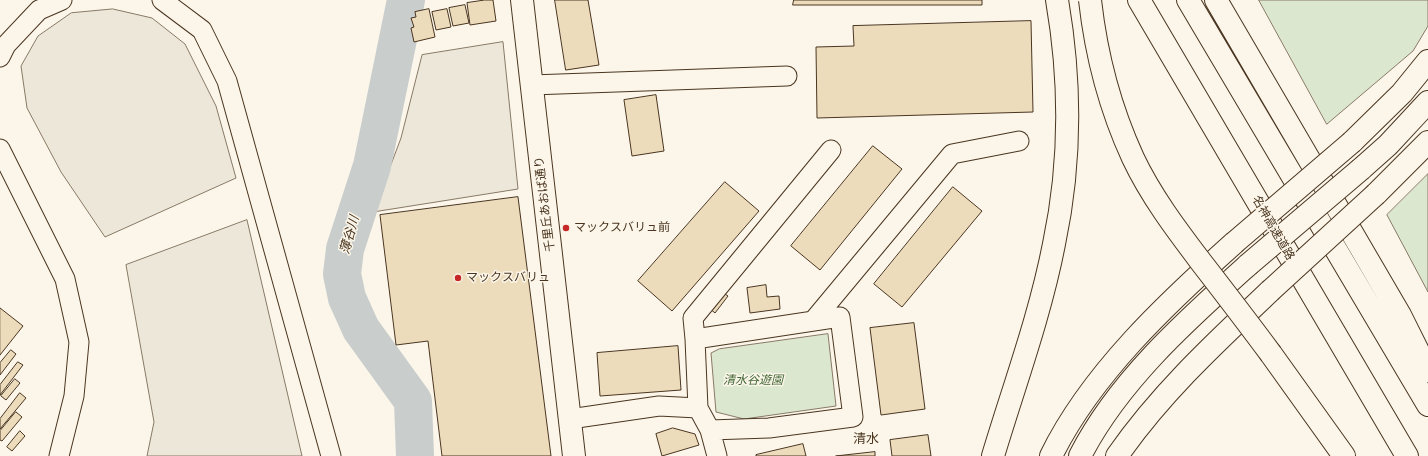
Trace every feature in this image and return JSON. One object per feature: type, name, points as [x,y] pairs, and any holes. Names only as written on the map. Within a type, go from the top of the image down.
[{"type":"main road","name":"千里丘あおば通り","points":[[522,0],[574,456]]},
{"type":"main road","points":[[993,456],[1043,290],[1054,244],[1062,200],[1068,102],[1057,0]]},
{"type":"main road","points":[[1090,0],[1097,46],[1105,83],[1133,158],[1173,225],[1271,354],[1344,456]]},
{"type":"main road","name":"名神高速道路","points":[[1139,0],[1407,456]]},
{"type":"main road","points":[[1188,0],[1428,405]]},
{"type":"main road","points":[[1216,0],[1400,315],[1428,371]]},
{"type":"main road","points":[[1051,456],[1074,416],[1123,353],[1182,290],[1234,243],[1352,142],[1402,93],[1428,61]]},
{"type":"main road","points":[[1080,456],[1103,418],[1142,368],[1193,314],[1388,145],[1428,102]]},
{"type":"main road","points":[[1117,456],[1144,418],[1202,356],[1270,291],[1407,165],[1428,142]]},
{"type":"street","points":[[0,57],[6,45],[39,10],[62,0]]},
{"type":"street","points":[[162,0],[202,30],[227,81],[331,456]]},
{"type":"street","points":[[531,85],[786,76]]},
{"type":"street","points":[[813,321],[952,154],[1019,141]]},
{"type":"street","points":[[0,149],[65,279],[79,342],[74,396],[59,456]]},
{"type":"street","points":[[717,456],[710,430],[698,408],[693,318],[831,150]]},
{"type":"street","points":[[695,339],[840,317],[853,417],[769,428],[710,430]]},
{"type":"street","points":[[570,419],[659,406],[698,408]]},
{"type":"green space","points":[[1259,0],[1428,0],[1428,26],[1413,51],[1327,124]]},
{"type":"green space","points":[[1428,174],[1428,292],[1387,215]]},
{"type":"green space","name":"清水谷遊園","points":[[828,334],[836,406],[744,419],[716,412],[711,353],[719,349]]},
{"type":"shaded area","points":[[113,9],[152,18],[185,44],[216,106],[236,178],[105,237],[61,172],[27,108],[21,66],[38,36],[71,13]]},
{"type":"shaded area","points":[[503,42],[518,189],[373,212],[401,138],[422,55]]},
{"type":"shaded area","points":[[247,220],[302,456],[147,456],[154,422],[126,265]]},
{"type":"building","points":[[493,0],[496,21],[470,25],[467,3]]},
{"type":"building","points":[[555,0],[588,0],[599,65],[566,70]]},
{"type":"building","points":[[794,0],[982,0],[982,5],[793,5]]},
{"type":"building","points":[[465,5],[469,23],[453,26],[449,8]]},
{"type":"building","points":[[429,9],[435,37],[414,42],[411,28],[414,27],[411,18],[416,17],[415,12]]},
{"type":"building","points":[[447,9],[451,27],[436,30],[432,12]]},
{"type":"building","points":[[1031,21],[1033,112],[817,118],[816,47],[854,46],[853,26]]},
{"type":"building","points":[[656,95],[664,151],[632,156],[624,100]]},
{"type":"building","points":[[873,146],[902,169],[820,270],[791,246]]},
{"type":"building","points":[[725,182],[759,211],[672,311],[638,281]]},
{"type":"building","points":[[953,187],[982,211],[902,307],[874,284]]},
{"type":"building","name":"マックスバリュ","points":[[518,197],[551,456],[442,456],[428,341],[396,345],[380,215]]},
{"type":"building","points":[[766,285],[767,297],[779,296],[780,309],[750,313],[747,288]]},
{"type":"building","points":[[722,292],[728,296],[715,313],[709,308]]},
{"type":"building","points":[[0,308],[23,326],[0,355]]},
{"type":"building","points":[[914,323],[925,409],[881,415],[870,328]]},
{"type":"building","points":[[678,346],[681,390],[600,396],[597,353]]},
{"type":"building","points":[[11,350],[16,354],[0,375],[0,363]]},
{"type":"building","points":[[18,362],[23,365],[0,395],[0,385]]},
{"type":"building","points":[[15,379],[20,383],[6,400],[1,396]]},
{"type":"building","points":[[20,393],[26,398],[0,429],[0,419]]},
{"type":"building","points":[[16,412],[22,417],[2,441],[0,440],[0,431]]},
{"type":"building","points":[[673,428],[695,434],[699,445],[662,456],[656,434]]},
{"type":"building","points":[[20,431],[25,436],[12,451],[7,447]]},
{"type":"building","points":[[928,435],[931,456],[892,456],[890,440]]},
{"type":"building","points":[[803,444],[806,456],[756,456],[756,455]]},
{"type":"building","points":[[875,452],[875,456],[836,456]]},
{"type":"waterway","name":"薄谷川","points":[[406,0],[372,166],[345,249],[342,274],[347,298],[361,329],[413,401],[415,456]]},
{"type":"place","name":"マックスバリュ前","points":[[566,228]]},
{"type":"place","name":"マックスバリュ","points":[[458,278]]},
{"type":"district","name":"清水","points":[[866,439]]}]
